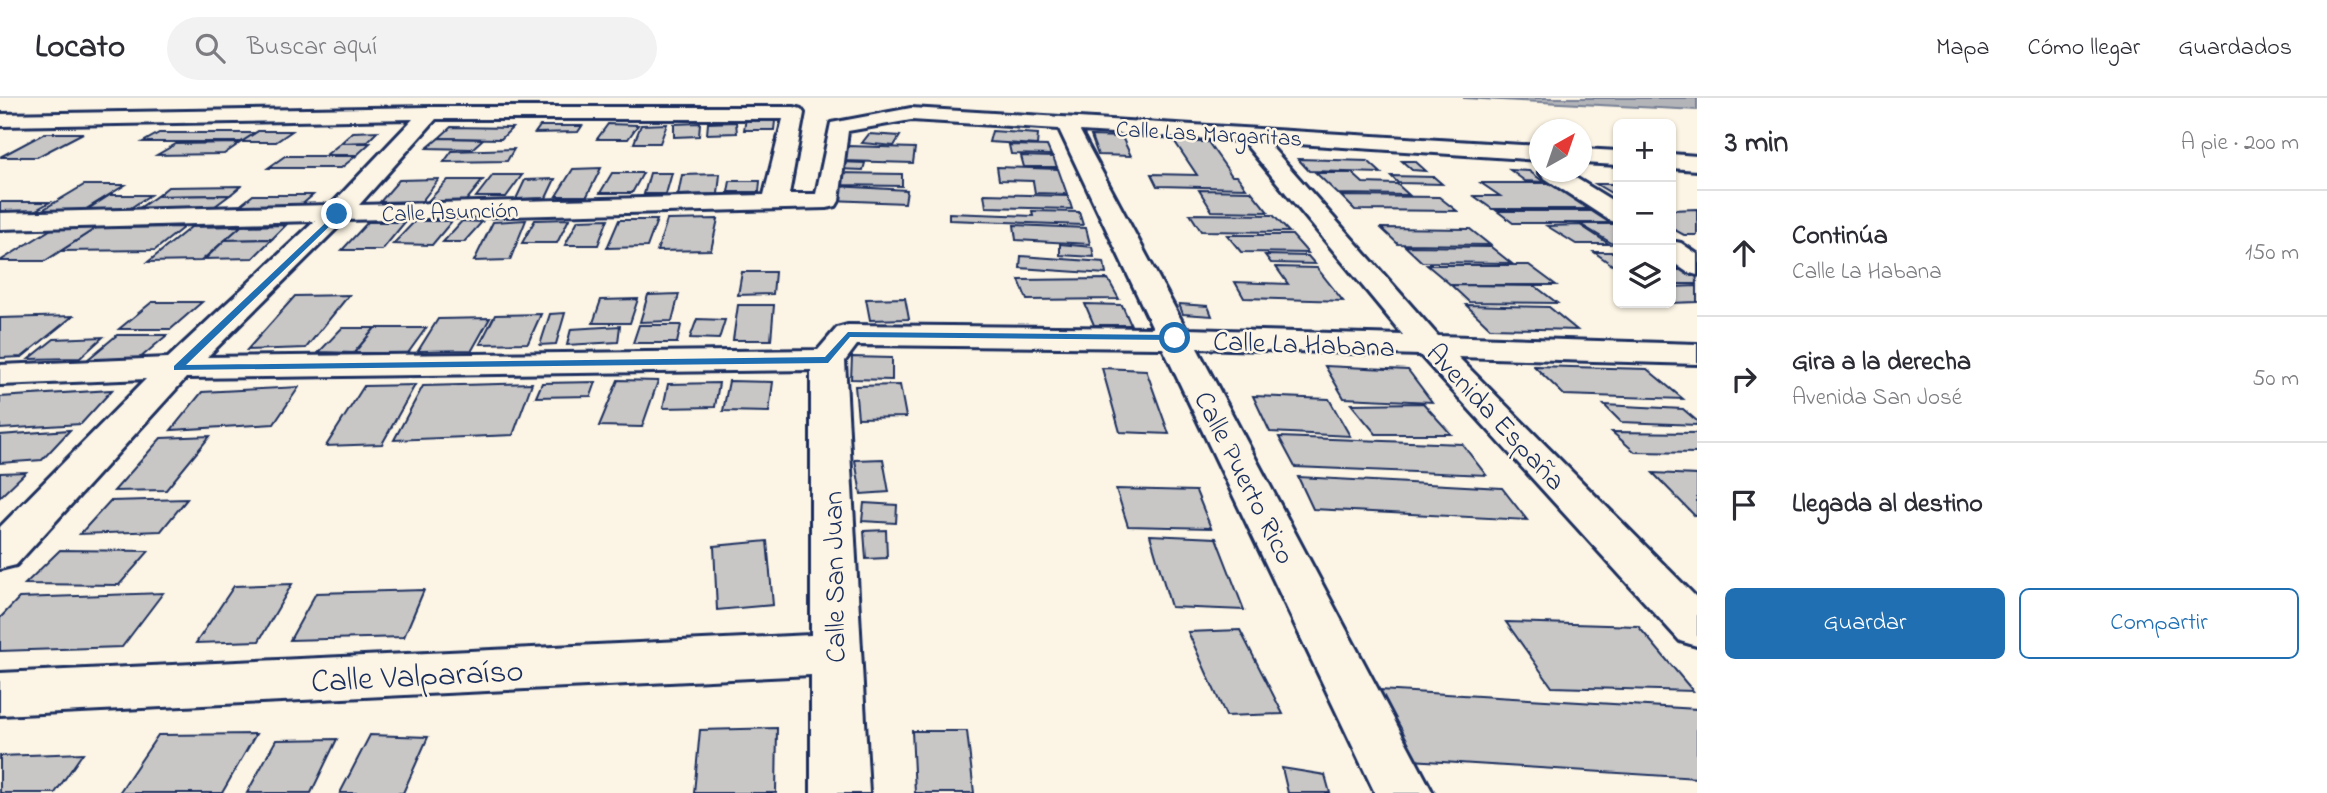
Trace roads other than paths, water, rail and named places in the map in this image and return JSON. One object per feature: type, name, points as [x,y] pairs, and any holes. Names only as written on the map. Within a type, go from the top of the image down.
[{"type":"street","points":[[6,129],[49,119],[94,98]]},
{"type":"street","points":[[49,119],[430,113],[794,113],[775,201]]},
{"type":"street","points":[[0,554],[177,368],[337,214],[430,113]]},
{"type":"street","name":"Calle Las Margaritas","points":[[838,127],[911,114],[1248,134],[1529,156]]},
{"type":"street","name":"Calle Puerto Rico","points":[[1068,125],[1405,793]]},
{"type":"street","name":"Calle Asunción","points":[[0,221],[827,201],[838,127]]},
{"type":"street","name":"Avenida España","points":[[1248,134],[1431,348],[1697,628]]},
{"type":"street","points":[[1592,157],[1613,158]]},
{"type":"street","points":[[1676,161],[1697,163]]},
{"type":"street","points":[[1567,182],[1613,212]]},
{"type":"street","points":[[1676,252],[1697,266]]},
{"type":"street","name":"Calle La Habana","points":[[828,360],[848,335],[1175,338],[1431,348],[1697,354]]},
{"type":"street","points":[[0,375],[177,368],[828,360]]},
{"type":"street","name":"Calle San Juan","points":[[828,360],[834,654],[840,793]]},
{"type":"street","name":"Calle Valparaíso","points":[[0,694],[834,654]]}]
